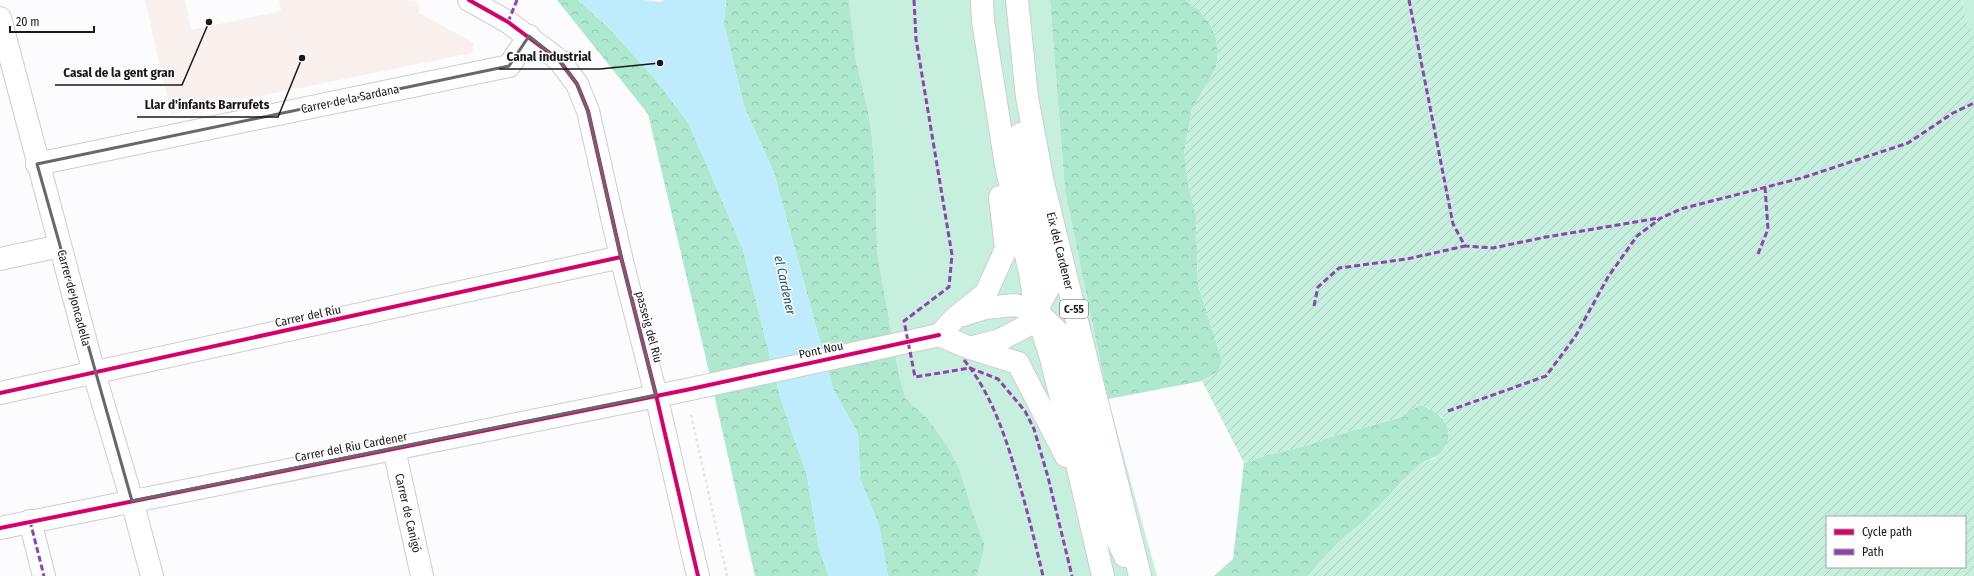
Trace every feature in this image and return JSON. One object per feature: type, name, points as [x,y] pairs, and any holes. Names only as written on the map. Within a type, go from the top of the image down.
[{"type":"street","name":"passeig del Riu","points":[[470,0],[529,36],[559,60],[577,84],[588,111],[621,257],[656,394],[698,576]]},
{"type":"street","points":[[982,0],[983,21],[1000,130],[1030,273],[1036,311],[1051,358],[1103,576]]},
{"type":"street","name":"Eix del Cardener","points":[[1017,0],[1027,97],[1043,183],[1140,576]]},
{"type":"street","name":"Carrer de Joncadella","points":[[0,18],[94,373],[132,501],[152,576]]},
{"type":"street","name":"Carrer de la Sardana","points":[[38,164],[509,66],[529,36]]},
{"type":"street","name":"Eix del Cardener","points":[[970,348],[1000,340],[1028,325],[1049,287],[1027,193],[1013,79],[1021,40]]},
{"type":"street","points":[[930,337],[986,292],[1006,249],[1000,191],[1000,130]]},
{"type":"street","points":[[0,259],[60,246]]},
{"type":"street","name":"Carrer del Riu","points":[[0,393],[621,257]]},
{"type":"street","name":"C-55","points":[[956,317],[985,308],[1015,305],[1036,311],[1059,333],[1080,406],[1107,519],[1134,576]]},
{"type":"street","points":[[930,337],[1018,363],[1062,446],[1085,498]]},
{"type":"street","name":"Pont Nou","points":[[706,384],[930,337]]},
{"type":"street","name":"Carrer del Riu Cardener","points":[[0,528],[394,449],[706,384]]},
{"type":"street","name":"Carrer de Canigó","points":[[394,449],[422,576]]},
{"type":"street","points":[[30,521],[44,576]]},
{"type":"path","points":[[694,423],[728,576]]},
{"type":"highlighted area","points":[[529,36],[559,60],[577,84],[588,111],[621,257],[656,395],[132,501],[37,164],[509,66]]},
{"type":"shaded area","points":[[145,0],[185,0],[191,30],[281,11],[279,0],[412,0],[420,5],[419,13],[474,43],[472,53],[171,114]]},
{"type":"green space","points":[[557,0],[578,0],[610,29],[657,81],[689,124],[743,249],[781,400],[807,475],[819,549],[829,576],[755,576],[707,363],[648,114]]},
{"type":"green space","points":[[726,0],[849,0],[856,61],[868,110],[872,137],[876,190],[877,252],[899,375],[906,399],[926,417],[934,427],[948,447],[960,470],[985,546],[977,576],[888,576],[879,525],[860,479],[858,434],[833,389],[774,173],[744,106],[724,24]]},
{"type":"green space","points":[[849,0],[1050,0],[1065,191],[1108,399],[1157,576],[977,576],[985,546],[960,470],[948,447],[934,427],[926,417],[906,399],[899,375],[877,252],[876,190],[872,137],[868,110],[856,61]]},
{"type":"green space","points":[[1050,0],[1186,0],[1200,11],[1210,24],[1216,38],[1218,52],[1216,68],[1192,109],[1184,153],[1196,217],[1198,284],[1222,360],[1219,371],[1202,381],[1108,399],[1065,191]]},
{"type":"green space","points":[[1186,0],[1962,0],[1968,26],[1974,30],[1974,576],[1308,576],[1331,549],[1373,513],[1419,464],[1435,458],[1445,448],[1449,432],[1442,417],[1427,407],[1420,405],[1398,418],[1336,435],[1305,446],[1270,454],[1244,463],[1202,381],[1219,371],[1222,360],[1198,284],[1196,217],[1188,186],[1184,153],[1192,109],[1216,68],[1218,52],[1216,38],[1210,24],[1200,11]]},
{"type":"green space","points":[[1962,0],[1974,0],[1974,30],[1968,26]]},
{"type":"green space","points":[[1420,405],[1427,407],[1444,420],[1449,433],[1445,447],[1440,454],[1421,463],[1412,471],[1369,516],[1327,554],[1308,576],[1214,576],[1233,559],[1244,463],[1270,454],[1305,446],[1336,435],[1398,418]]},
{"type":"water","name":"el Cardener","points":[[578,0],[644,0],[661,2],[664,0],[726,0],[724,24],[744,106],[774,173],[833,389],[858,434],[860,479],[879,525],[888,576],[829,576],[819,549],[807,475],[781,400],[743,249],[689,124],[657,81],[610,29]]},
{"type":"marked path","points":[[508,22],[517,0]]},
{"type":"marked path","points":[[914,0],[916,39],[952,255],[949,287],[904,321],[915,377],[970,368],[998,379],[1025,411],[1034,429],[1048,477],[1072,576]]},
{"type":"marked path","points":[[1409,0],[1453,224],[1465,246],[1493,248],[1546,237],[1659,218]]},
{"type":"marked path","points":[[1448,411],[1546,376],[1575,337],[1608,277],[1637,236],[1661,218],[1681,209],[1805,177],[1908,143],[1953,113],[1974,103]]},
{"type":"marked path","points":[[1758,254],[1768,229],[1765,187]]},
{"type":"marked path","points":[[1314,306],[1318,287],[1339,268],[1407,259],[1465,246]]},
{"type":"marked path","points":[[964,360],[982,386],[1002,430],[1024,501],[1043,576]]},
{"type":"marked path","points":[[30,521],[44,576]]},
{"type":"cycle path","points":[[469,0],[508,22],[559,60],[577,84],[588,111],[621,257],[656,395],[698,576]]},
{"type":"cycle path","points":[[0,393],[621,257]]},
{"type":"cycle path","points":[[0,528],[686,390],[939,335]]},
{"type":"place","name":"Casal de la gent gran","points":[[209,22]]},
{"type":"place","name":"Llar d'infants Barrufets","points":[[302,58]]},
{"type":"place","name":"Canal industrial","points":[[660,63]]}]
